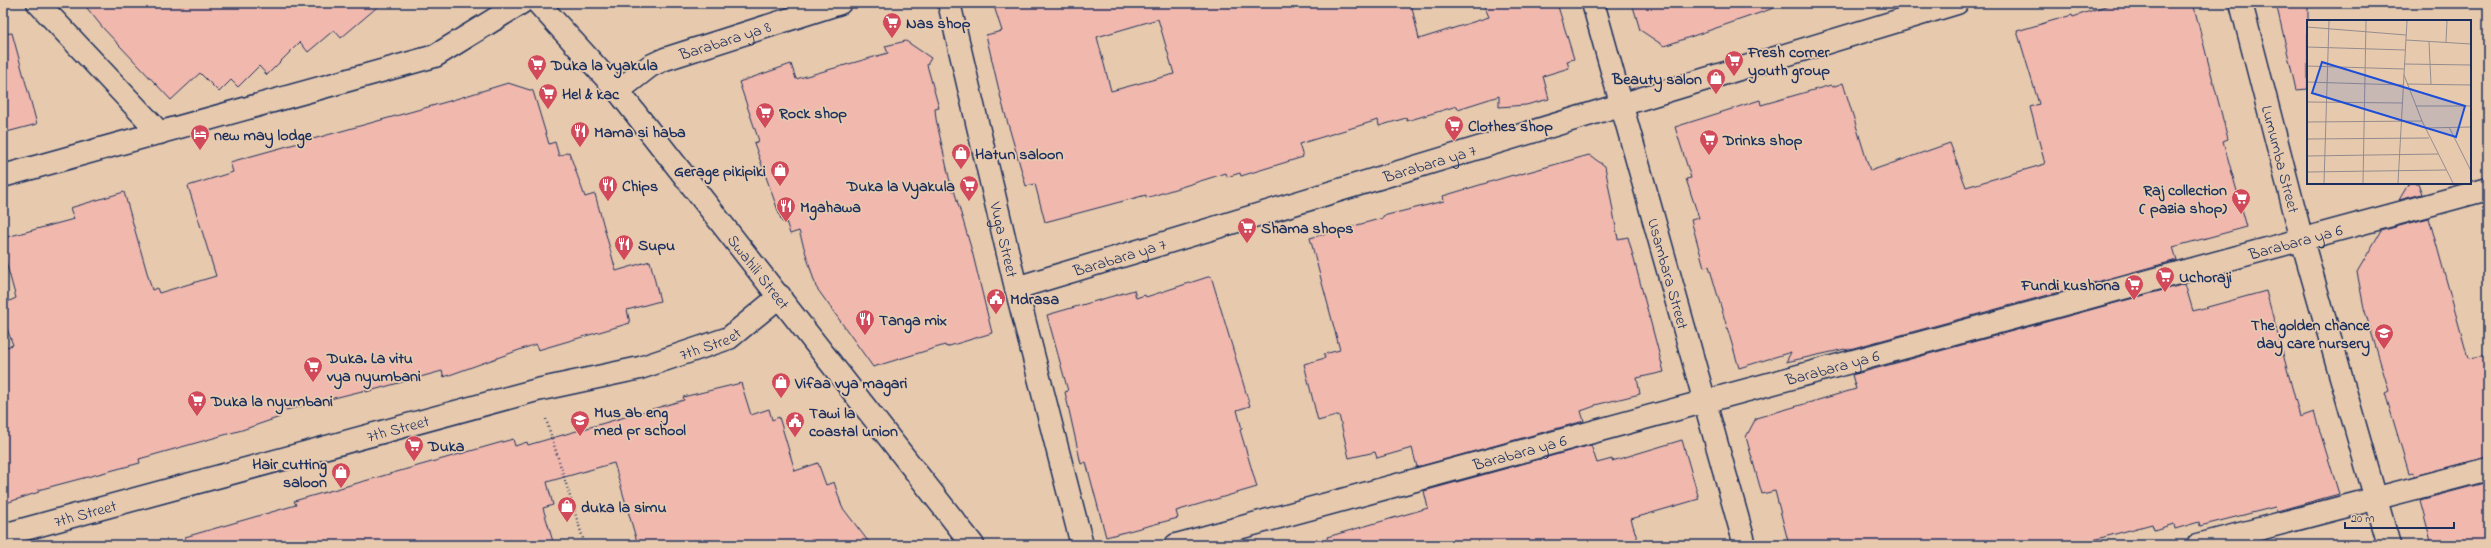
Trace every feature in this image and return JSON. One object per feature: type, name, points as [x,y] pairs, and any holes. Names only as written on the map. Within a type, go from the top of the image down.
[{"type":"street","points":[[38,3],[160,133]]},
{"type":"street","points":[[3,176],[435,56],[521,3]]},
{"type":"street","name":"Swahili Street","points":[[538,3],[618,91],[780,296],[973,545]]},
{"type":"street","name":"Barabara ya 8","points":[[618,91],[650,66],[664,59],[840,3]]},
{"type":"street","name":"Vuga Street","points":[[949,3],[1016,288],[1082,545]]},
{"type":"street","name":"Usambara Street","points":[[1593,3],[1620,106],[1703,402],[1745,545]]},
{"type":"street","name":"Barabara ya 7","points":[[1016,288],[1957,3]]},
{"type":"street","name":"Lumumba Street","points":[[2241,3],[2302,240],[2389,545]]},
{"type":"street","name":"Barabara ya 6","points":[[1176,545],[2488,190]]},
{"type":"street","name":"7th Street","points":[[3,535],[537,390],[640,368],[729,338],[780,296]]},
{"type":"street","points":[[2198,545],[2376,497],[2488,469]]},
{"type":"path","points":[[537,390],[585,545]]},
{"type":"building","points":[[83,3],[382,3],[341,38],[334,30],[308,52],[300,42],[267,75],[259,66],[238,87],[231,80],[219,92],[200,73],[171,100],[103,28]]},
{"type":"building","points":[[993,3],[1411,3],[1419,39],[1489,17],[1483,3],[1557,3],[1574,59],[1567,61],[1569,68],[1543,76],[1549,99],[1526,105],[1499,107],[1499,96],[1458,109],[1457,106],[1407,121],[1406,118],[1379,126],[1378,120],[1299,144],[1303,157],[1241,176],[1240,173],[1227,177],[1226,173],[1146,198],[1146,195],[1045,222],[1035,184],[1026,186],[1002,103],[986,35],[1002,31]],"holes":[[[1158,19],[1174,74],[1111,91],[1097,37]]]},
{"type":"building","points":[[1632,3],[1774,3],[1774,8],[1664,46],[1640,30]]},
{"type":"building","points":[[2114,3],[2193,3],[2228,139],[2223,141],[2247,227],[2173,247],[2177,260],[1846,350],[1786,362],[1791,352],[1739,368],[1709,266],[1704,267],[1691,220],[1699,218],[1686,179],[1691,178],[1675,127],[1760,100],[1761,105],[1843,83],[1870,171],[1950,143],[1966,187],[2045,164],[2030,107],[2039,104],[2017,31],[2072,15],[2073,17]]},
{"type":"building","points":[[2276,3],[2308,3],[2307,89],[2296,90]]},
{"type":"building","points":[[12,33],[37,124],[3,133],[3,34]]},
{"type":"building","points":[[906,41],[931,58],[927,65],[939,108],[935,109],[936,119],[952,191],[954,190],[972,251],[992,333],[946,347],[945,345],[873,367],[816,287],[799,231],[790,234],[786,221],[782,222],[754,143],[759,141],[739,82],[791,64],[796,79],[888,53],[885,46]]},
{"type":"building","points":[[508,83],[533,91],[549,144],[555,142],[559,156],[569,152],[585,197],[595,194],[616,271],[650,261],[660,301],[627,310],[630,323],[538,350],[536,344],[444,377],[442,371],[366,392],[366,390],[278,412],[280,417],[242,430],[139,459],[140,463],[38,490],[39,492],[3,504],[3,348],[13,345],[3,318],[3,304],[16,298],[3,251],[3,238],[74,219],[70,208],[124,192],[152,290],[157,288],[159,293],[216,276],[188,186],[233,172],[230,162],[446,102]]},
{"type":"building","points":[[1589,155],[1605,166],[1618,239],[1628,237],[1664,372],[1637,378],[1640,394],[1595,405],[1581,411],[1584,421],[1417,467],[1412,448],[1377,458],[1375,452],[1349,458],[1339,415],[1318,421],[1304,364],[1325,358],[1324,354],[1340,350],[1310,238],[1383,218],[1383,216],[1444,201],[1443,196],[1513,175],[1514,176]]},
{"type":"building","points":[[2408,184],[2418,184],[2422,194],[2399,200]]},
{"type":"building","points":[[2429,218],[2468,358],[2488,355],[2488,457],[2414,476],[2413,472],[2409,473],[2385,393],[2389,391],[2364,308],[2357,272],[2381,231]]},
{"type":"building","points":[[1211,276],[1250,406],[1237,410],[1242,429],[1240,430],[1257,487],[1176,511],[1178,518],[1106,537],[1086,462],[1081,464],[1065,392],[1068,391],[1047,315],[1134,290],[1136,298],[1145,295],[1146,297]]},
{"type":"building","points":[[2185,284],[2193,311],[2266,291],[2300,417],[2314,412],[2339,494],[2277,511],[2275,507],[2200,526],[2199,522],[2175,529],[2174,524],[2154,530],[2152,524],[2093,540],[2095,545],[1789,545],[1775,491],[1762,494],[1746,437],[1756,418],[1856,389],[1852,375]]},
{"type":"building","points":[[741,383],[751,415],[769,409],[772,420],[779,417],[795,471],[818,463],[826,485],[834,482],[842,507],[871,545],[638,545],[614,463],[547,482],[553,505],[543,508],[554,545],[186,545],[185,537],[296,505],[294,501],[513,439],[515,446],[527,442],[528,445],[684,400],[683,397]]},
{"type":"building","points":[[1682,440],[1699,499],[1631,519],[1639,545],[1328,545],[1327,537],[1428,508],[1424,491],[1591,445],[1597,463],[1612,459],[1612,461]]},
{"type":"building","points":[[2488,482],[2488,545],[2432,545],[2420,500]]},
{"type":"place","name":"Nas shop","points":[[892,39]]},
{"type":"place","name":"Fresh corner youth group","points":[[1734,77]]},
{"type":"place","name":"Duka la vyakula","points":[[537,81]]},
{"type":"place","name":"Beauty salon","points":[[1716,95]]},
{"type":"place","name":"Hel & kac","points":[[548,110]]},
{"type":"place","name":"Rock shop","points":[[765,129]]},
{"type":"place","name":"Clothes shop","points":[[1454,142]]},
{"type":"place","name":"Mama si haba","points":[[580,148]]},
{"type":"place","name":"new may lodge","points":[[200,151]]},
{"type":"place","name":"Drinks shop","points":[[1709,156]]},
{"type":"place","name":"Hatun saloon","points":[[961,170]]},
{"type":"place","name":"Gerage pikipiki","points":[[780,187]]},
{"type":"place","name":"Chips","points":[[608,202]]},
{"type":"place","name":"Duka la Vyakula","points":[[969,202]]},
{"type":"place","name":"Raj collection ( pazia shop)","points":[[2241,215]]},
{"type":"place","name":"Mgahawa","points":[[786,223]]},
{"type":"place","name":"Shama shops","points":[[1247,244]]},
{"type":"place","name":"Supu","points":[[624,261]]},
{"type":"place","name":"Uchoraji","points":[[2165,293]]},
{"type":"place","name":"Fundi kushona","points":[[2134,301]]},
{"type":"place","name":"Mdrasa","points":[[996,315]]},
{"type":"place","name":"Tanga mix","points":[[865,336]]},
{"type":"place","name":"The golden chance day care nursery","points":[[2384,350]]},
{"type":"place","name":"Duka. La vitu vya nyumbani","points":[[313,383]]},
{"type":"place","name":"Vifaa vya magari","points":[[781,399]]},
{"type":"place","name":"Duka la nyumbani","points":[[197,417]]},
{"type":"place","name":"Mus ab eng med pr school","points":[[580,437]]},
{"type":"place","name":"Tawi la coastal union","points":[[795,438]]},
{"type":"place","name":"Duka","points":[[414,462]]},
{"type":"place","name":"Hair cutting saloon","points":[[341,489]]},
{"type":"place","name":"duka la simu","points":[[567,523]]}]
